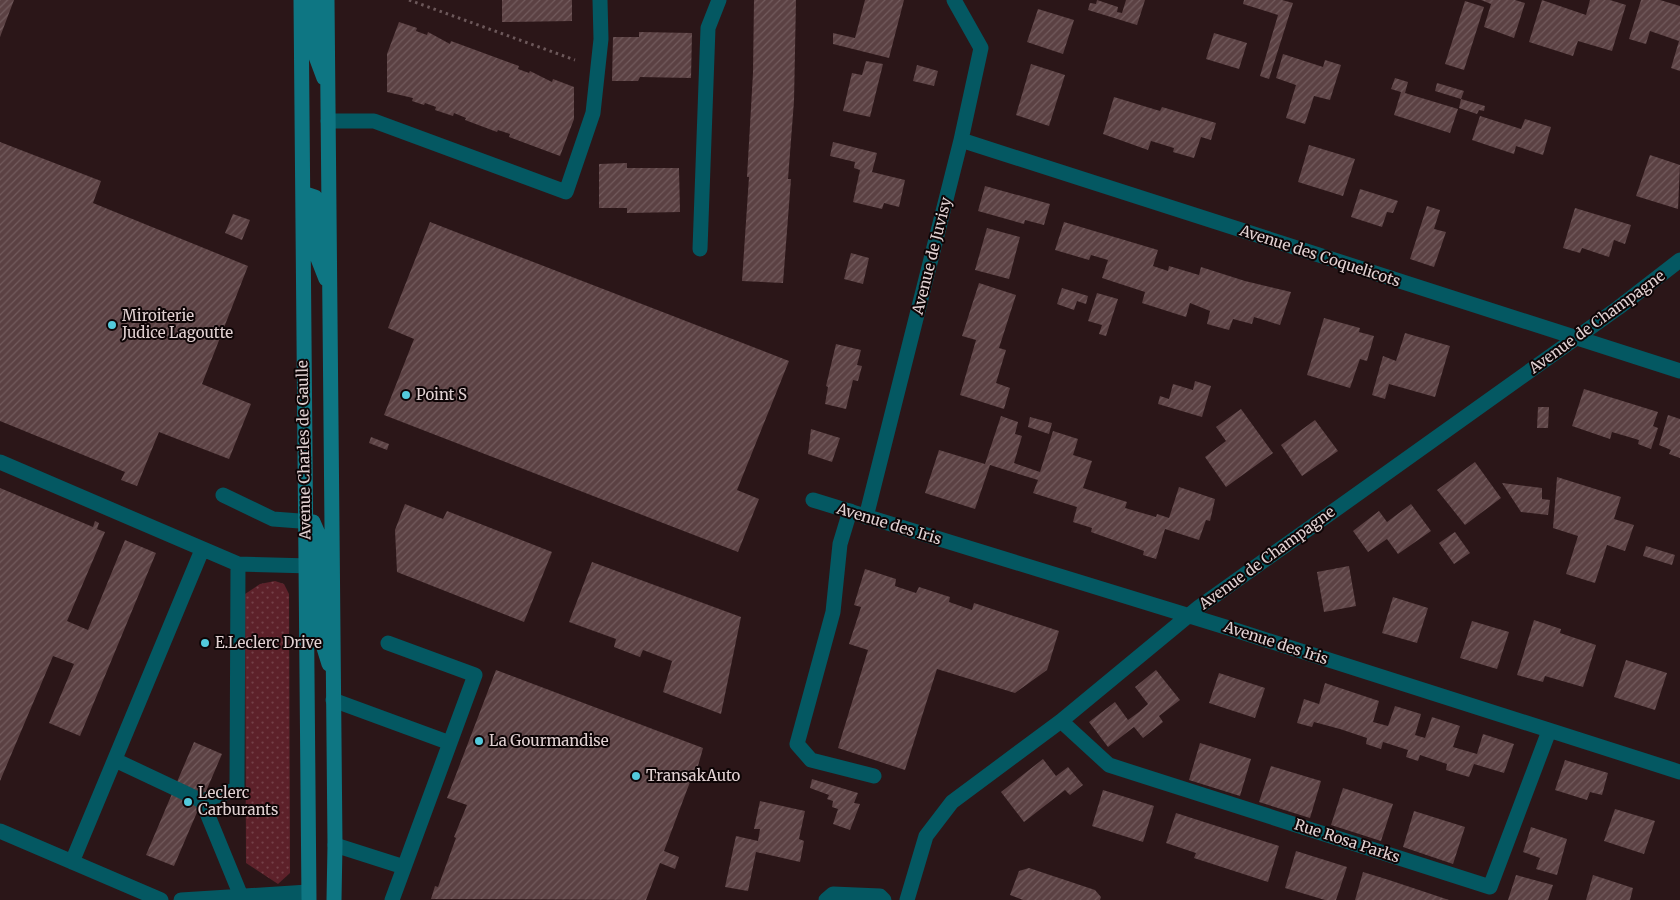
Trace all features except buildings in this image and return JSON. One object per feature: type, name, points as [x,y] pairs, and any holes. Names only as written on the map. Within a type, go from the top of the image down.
[{"type":"main road","name":"Avenue Charles de Gaulle","points":[[301,0],[302,193],[309,521],[320,538],[312,570]]},
{"type":"main road","name":"Avenue Charles de Gaulle","points":[[314,0],[315,54],[328,86]]},
{"type":"main road","name":"Avenue Charles de Gaulle","points":[[327,0],[334,900]]},
{"type":"main road","points":[[302,193],[315,197],[315,251],[329,288]]},
{"type":"main road","points":[[312,570],[320,635],[333,678]]},
{"type":"main road","points":[[308,896],[312,570]]},
{"type":"street","points":[[328,121],[374,121],[566,192],[593,113],[602,39],[600,0]]},
{"type":"street","points":[[700,248],[708,28],[719,0]]},
{"type":"street","name":"Avenue de Juvisy","points":[[866,517],[961,140],[981,48],[954,0]]},
{"type":"street","name":"Avenue des Coquelicots","points":[[961,140],[1680,371]]},
{"type":"street","name":"Avenue de Champagne","points":[[907,900],[926,836],[952,802],[1061,721],[1187,615],[1576,338],[1680,260]]},
{"type":"street","points":[[0,462],[238,564],[312,570]]},
{"type":"street","points":[[223,495],[273,519],[309,521]]},
{"type":"street","name":"Avenue des Iris","points":[[813,500],[1187,615],[1549,732],[1680,772]]},
{"type":"street","points":[[850,511],[840,544],[833,612],[797,744],[811,760],[874,776]]},
{"type":"street","points":[[72,862],[202,550]]},
{"type":"street","points":[[202,801],[237,789],[238,564]]},
{"type":"street","points":[[388,643],[475,675],[392,900]]},
{"type":"street","points":[[333,700],[450,743]]},
{"type":"street","name":"Rue Rosa Parks","points":[[1061,721],[1109,765],[1490,887],[1549,732]]},
{"type":"street","points":[[115,760],[202,801],[241,896]]},
{"type":"street","points":[[0,831],[161,900]]},
{"type":"street","points":[[335,845],[404,867]]},
{"type":"street","points":[[826,900],[833,894],[880,896],[884,900]]},
{"type":"street","points":[[181,900],[241,896],[308,896]]},
{"type":"path","points":[[409,0],[585,63],[597,72]]},
{"type":"shaded area","points":[[275,581],[284,584],[289,594],[290,873],[278,884],[246,863],[245,594],[260,584]]},
{"type":"place","name":"Miroiterie Judice Lagoutte","points":[[112,325]]},
{"type":"place","name":"Point S","points":[[406,395]]},
{"type":"place","name":"E.Leclerc Drive","points":[[205,643]]},
{"type":"place","name":"La Gourmandise","points":[[479,741]]},
{"type":"place","name":"TransakAuto","points":[[636,776]]},
{"type":"place","name":"Leclerc Carburants","points":[[188,802]]}]
